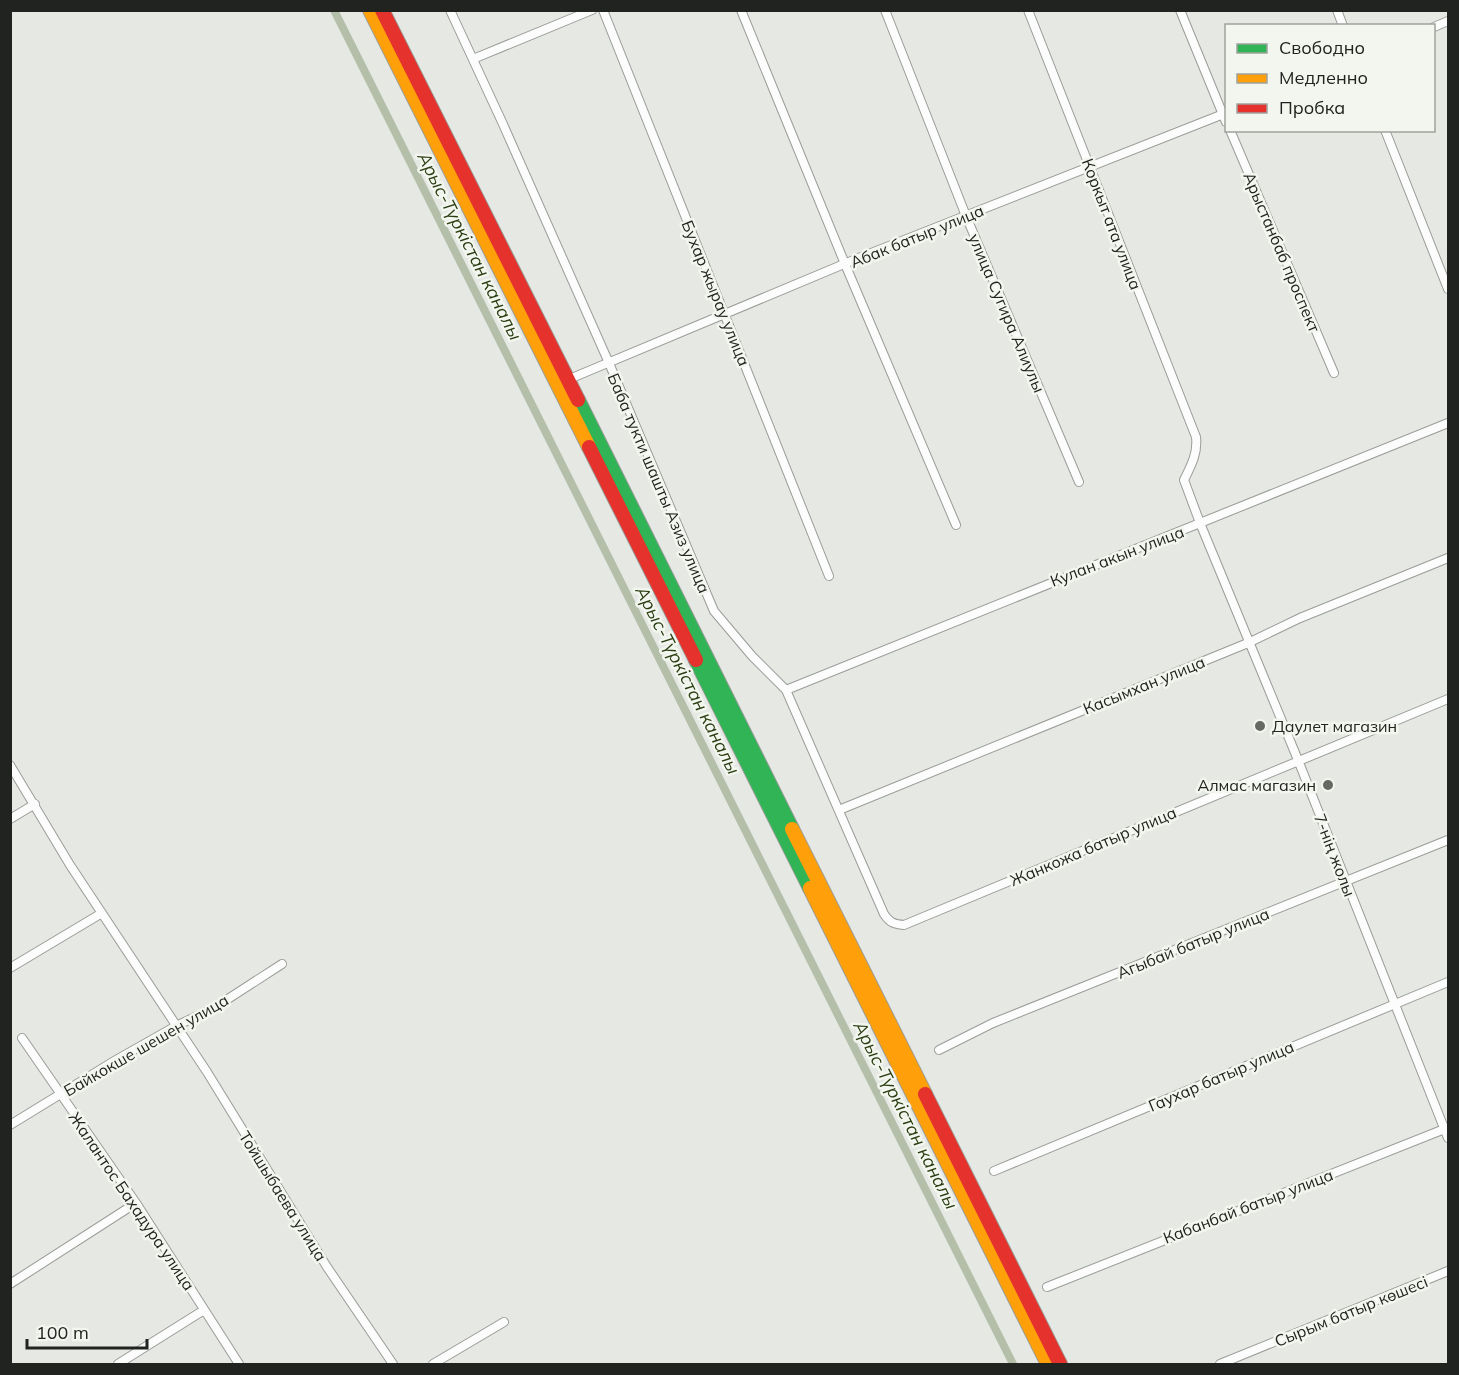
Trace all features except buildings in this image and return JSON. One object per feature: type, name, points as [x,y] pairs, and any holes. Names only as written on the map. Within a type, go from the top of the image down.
[{"type":"highway","points":[[370,10],[1048,1365]]},
{"type":"highway","points":[[382,10],[1060,1365]]},
{"type":"street","name":"Баба тукти шашты Азиз улица","points":[[450,10],[609,363],[714,611],[752,656],[786,690],[884,914],[894,924],[904,925]]},
{"type":"street","points":[[473,59],[592,10]]},
{"type":"street","name":"Бухар жырау улица","points":[[603,10],[829,576]]},
{"type":"street","points":[[741,10],[845,264],[956,525]]},
{"type":"street","name":"улица Сугира Алиулы","points":[[885,10],[966,216],[1079,482]]},
{"type":"street","name":"Коркыт ата улица","points":[[1028,10],[1196,437]]},
{"type":"street","points":[[1180,10],[1225,114]]},
{"type":"street","points":[[1435,27],[1449,21]]},
{"type":"street","name":"Абак батыр улица","points":[[567,380],[845,264],[1090,166],[1225,116]]},
{"type":"street","name":"Арыстанбаб проспект","points":[[1231,132],[1334,373]]},
{"type":"street","points":[[1386,132],[1449,289]]},
{"type":"street","name":"Кулан акын улица","points":[[786,690],[1449,423]]},
{"type":"street","name":"7-нің жолы","points":[[1196,437],[1197,445],[1193,461],[1184,480],[1248,643],[1298,760],[1394,1006],[1447,1128],[1449,1138]]},
{"type":"street","name":"Касымхан улица","points":[[839,810],[1248,643],[1300,618],[1449,558]]},
{"type":"street","name":"Жанкожа батыр улица","points":[[904,925],[1449,699]]},
{"type":"street","name":"Тойшыбаева улица","points":[[10,765],[70,865],[176,1026],[327,1267],[393,1365]]},
{"type":"street","points":[[10,819],[35,804]]},
{"type":"street","name":"Агыбай батыр улица","points":[[939,1050],[993,1023],[1449,840]]},
{"type":"street","points":[[10,968],[102,913]]},
{"type":"street","name":"Байкокше шешен улица","points":[[10,1125],[116,1060],[176,1026],[214,1008],[282,964]]},
{"type":"street","name":"Гаухар батыр улица","points":[[994,1171],[1449,982]]},
{"type":"street","name":"Жалантос Бахадура улица","points":[[22,1038],[136,1203],[239,1365]]},
{"type":"street","name":"Кабанбай батыр улица","points":[[1047,1287],[1447,1128]]},
{"type":"street","points":[[10,1284],[136,1203]]},
{"type":"street","name":"Сырым батыр көшесі","points":[[1220,1365],[1449,1270]]},
{"type":"street","points":[[118,1365],[204,1310]]},
{"type":"street","points":[[433,1365],[504,1322]]},
{"type":"waterway","name":"Арыс-Түркістан каналы","points":[[334,10],[1013,1364]]},
{"type":"traffic: fast","points":[[578,400],[792,829]]},
{"type":"traffic: fast","points":[[696,660],[810,888]]},
{"type":"traffic: slow","points":[[370,10],[589,447]]},
{"type":"traffic: slow","points":[[792,829],[925,1094]]},
{"type":"traffic: slow","points":[[810,888],[1048,1364]]},
{"type":"traffic: jam","points":[[382,10],[578,400]]},
{"type":"traffic: jam","points":[[589,447],[696,660]]},
{"type":"traffic: jam","points":[[925,1094],[1060,1364]]},
{"type":"place","name":"Даулет магазин","points":[[1260,726]]},
{"type":"place","name":"Алмас магазин","points":[[1328,785]]}]
